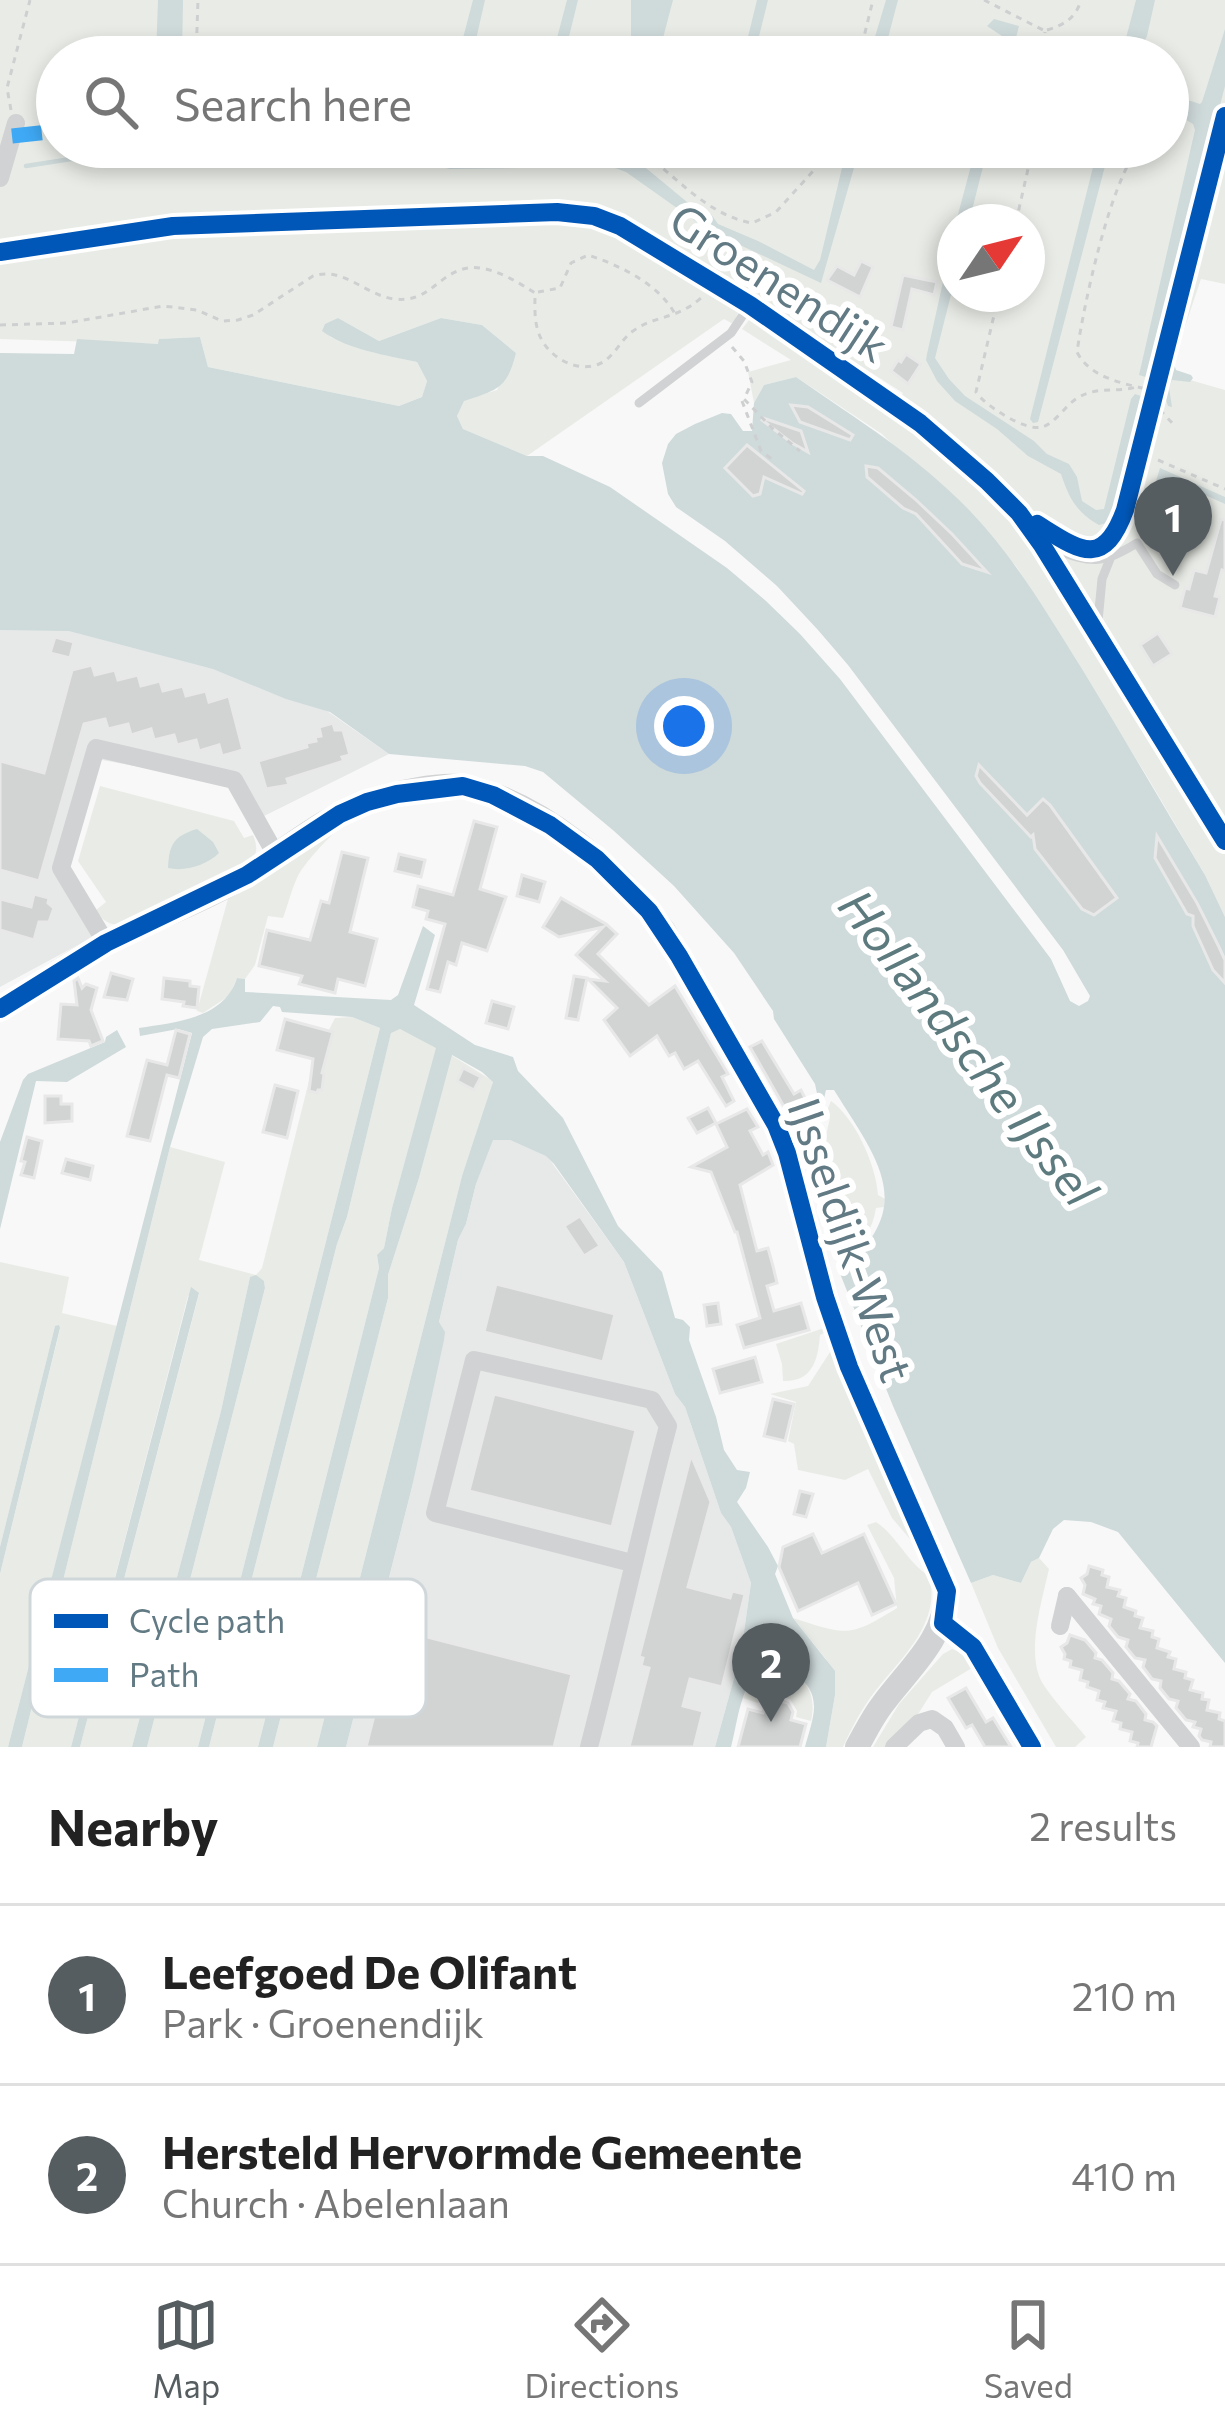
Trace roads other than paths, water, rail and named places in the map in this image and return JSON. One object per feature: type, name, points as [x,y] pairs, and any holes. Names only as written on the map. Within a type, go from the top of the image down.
[{"type":"street","points":[[0,178],[14,129]]},
{"type":"street","name":"Groenendijk","points":[[0,252],[173,226],[575,213],[620,226],[750,305],[920,423],[1019,513],[1225,841]]},
{"type":"street","points":[[106,943],[61,868],[95,748],[234,780],[277,855]]},
{"type":"street","name":"IJsseldijk-West","points":[[0,1009],[106,943],[220,890],[367,802],[463,786],[494,795],[561,832],[597,859],[649,910],[782,1137],[849,1367],[947,1591],[943,1623]]},
{"type":"street","points":[[589,1747],[668,1426],[652,1400],[474,1360],[435,1513],[632,1563]]},
{"type":"street","points":[[1060,1626],[1067,1596],[1190,1747]]},
{"type":"street","points":[[857,1747],[880,1707],[920,1660],[943,1623],[973,1647],[1032,1747]]},
{"type":"street","points":[[894,1747],[919,1723],[932,1719],[945,1728],[956,1747]]},
{"type":"lane","points":[[639,403],[731,333],[750,305]]},
{"type":"lane","points":[[1042,545],[1082,560],[1110,559],[1137,543],[1157,574],[1175,585]]},
{"type":"lane","points":[[1097,632],[1102,579],[1110,559]]},
{"type":"water","points":[[158,0],[183,0],[182,36],[157,36]]},
{"type":"water","points":[[473,0],[485,0],[477,36],[464,36]]},
{"type":"water","points":[[567,0],[578,0],[569,36],[558,36]]},
{"type":"water","points":[[631,0],[673,0],[664,36],[631,36]]},
{"type":"water","points":[[757,0],[768,0],[759,36],[748,36]]},
{"type":"water","points":[[886,0],[898,0],[889,36],[875,36]]},
{"type":"water","points":[[1136,0],[1155,0],[1147,36],[1127,36]]},
{"type":"water","points":[[994,19],[1019,26],[1016,36],[1002,36],[987,26]]},
{"type":"water","points":[[1225,29],[1225,86],[1149,378],[1139,375],[1189,168],[1195,130],[1189,122],[1189,100],[1202,102]]},
{"type":"water","points":[[1225,144],[1225,166],[1174,364],[1176,370],[1193,378],[1190,382],[1172,380],[1172,407],[1164,394],[1164,380]]},
{"type":"water","points":[[615,168],[646,168],[693,207],[711,214],[718,224],[814,270],[842,168],[854,168],[821,283],[708,230]]},
{"type":"water","points":[[970,168],[983,168],[974,204],[961,204]]},
{"type":"water","points":[[1093,168],[1105,168],[1038,422],[1030,419]]},
{"type":"water","points":[[937,310],[947,312],[935,358],[949,379],[965,396],[1047,454],[1069,464],[1082,501],[1096,510],[1104,509],[1131,399],[1135,394],[1144,397],[1146,409],[1156,417],[1154,423],[1138,420],[1107,523],[1099,525],[1079,509],[1061,474],[1028,456],[955,401],[926,360]]},
{"type":"water","name":"Hollandsche IJssel","points":[[338,318],[379,341],[441,318],[482,325],[516,353],[499,386],[464,401],[457,416],[463,429],[527,456],[543,456],[610,487],[727,568],[766,601],[840,679],[1051,959],[1070,1001],[1079,1006],[1090,996],[1063,950],[848,665],[777,586],[676,507],[668,494],[662,463],[668,444],[676,434],[722,413],[731,414],[743,431],[752,431],[754,403],[764,385],[796,377],[950,491],[1030,587],[1205,875],[1225,917],[1225,1663],[1118,1532],[1091,1522],[1064,1520],[1053,1529],[1021,1583],[993,1575],[971,1583],[839,1271],[864,1248],[878,1225],[884,1204],[876,1161],[834,1090],[826,1090],[823,1103],[818,1098],[815,1084],[773,1011],[734,953],[674,886],[614,831],[543,772],[525,766],[389,754],[330,712],[213,669],[69,631],[0,630],[0,353],[74,354],[77,339],[158,344],[159,339],[200,337],[208,367],[399,406],[422,397],[427,381],[417,362],[355,347],[322,331]]},
{"type":"water","points":[[1160,468],[1225,497],[1225,504],[1156,481]]},
{"type":"water","points":[[197,829],[219,853],[195,866],[168,868],[174,842]]},
{"type":"water","points":[[423,926],[435,935],[414,1005],[475,1045],[513,1057],[518,1071],[563,1118],[618,1226],[662,1272],[675,1318],[690,1327],[689,1340],[724,1450],[737,1470],[750,1472],[737,1502],[778,1566],[775,1574],[793,1618],[835,1671],[826,1747],[805,1747],[814,1707],[804,1682],[790,1673],[763,1668],[745,1693],[731,1747],[715,1747],[741,1653],[751,1583],[624,1262],[554,1164],[510,1140],[493,1140],[458,1240],[439,1322],[444,1340],[389,1579],[360,1579],[462,1176],[493,1082],[452,1055],[388,1275],[388,1298],[316,1579],[300,1579],[379,1268],[377,1255],[384,1248],[436,1048],[400,1029],[391,1033],[252,1579],[241,1579],[380,1028],[352,1017],[282,1012],[273,1006],[260,1022],[212,1029],[203,1037],[170,1147],[63,1579],[51,1579],[192,1033],[178,1029],[140,1036],[139,1028],[210,1010],[231,992],[237,978],[245,979],[245,992],[391,1000],[398,995]]},
{"type":"water","points":[[117,1030],[126,1047],[67,1082],[36,1081],[0,1229],[0,1142],[23,1080],[105,1042]]},
{"type":"water","points":[[256,1275],[265,1288],[190,1579],[176,1579],[221,1411],[250,1277]]},
{"type":"water","points":[[191,1287],[199,1293],[124,1579],[115,1579]]},
{"type":"water","points":[[59,1325],[0,1574],[0,1547],[55,1326]]},
{"type":"water","points":[[30,1662],[30,1715],[22,1747],[8,1747]]},
{"type":"water","points":[[79,1717],[88,1717],[80,1747],[71,1747]]},
{"type":"water","points":[[140,1717],[155,1717],[147,1747],[132,1747]]},
{"type":"water","points":[[206,1717],[217,1717],[209,1747],[198,1747]]},
{"type":"water","points":[[266,1717],[281,1717],[273,1747],[258,1747]]},
{"type":"water","points":[[325,1717],[354,1717],[346,1747],[317,1747]]},
{"type":"waterway","points":[[26,166],[36,164]]},
{"type":"place","name":"Leefgoed De Olifant","points":[[1173,576]]},
{"type":"place","name":"Hersteld Hervormde Gemeente","points":[[771,1722]]}]
